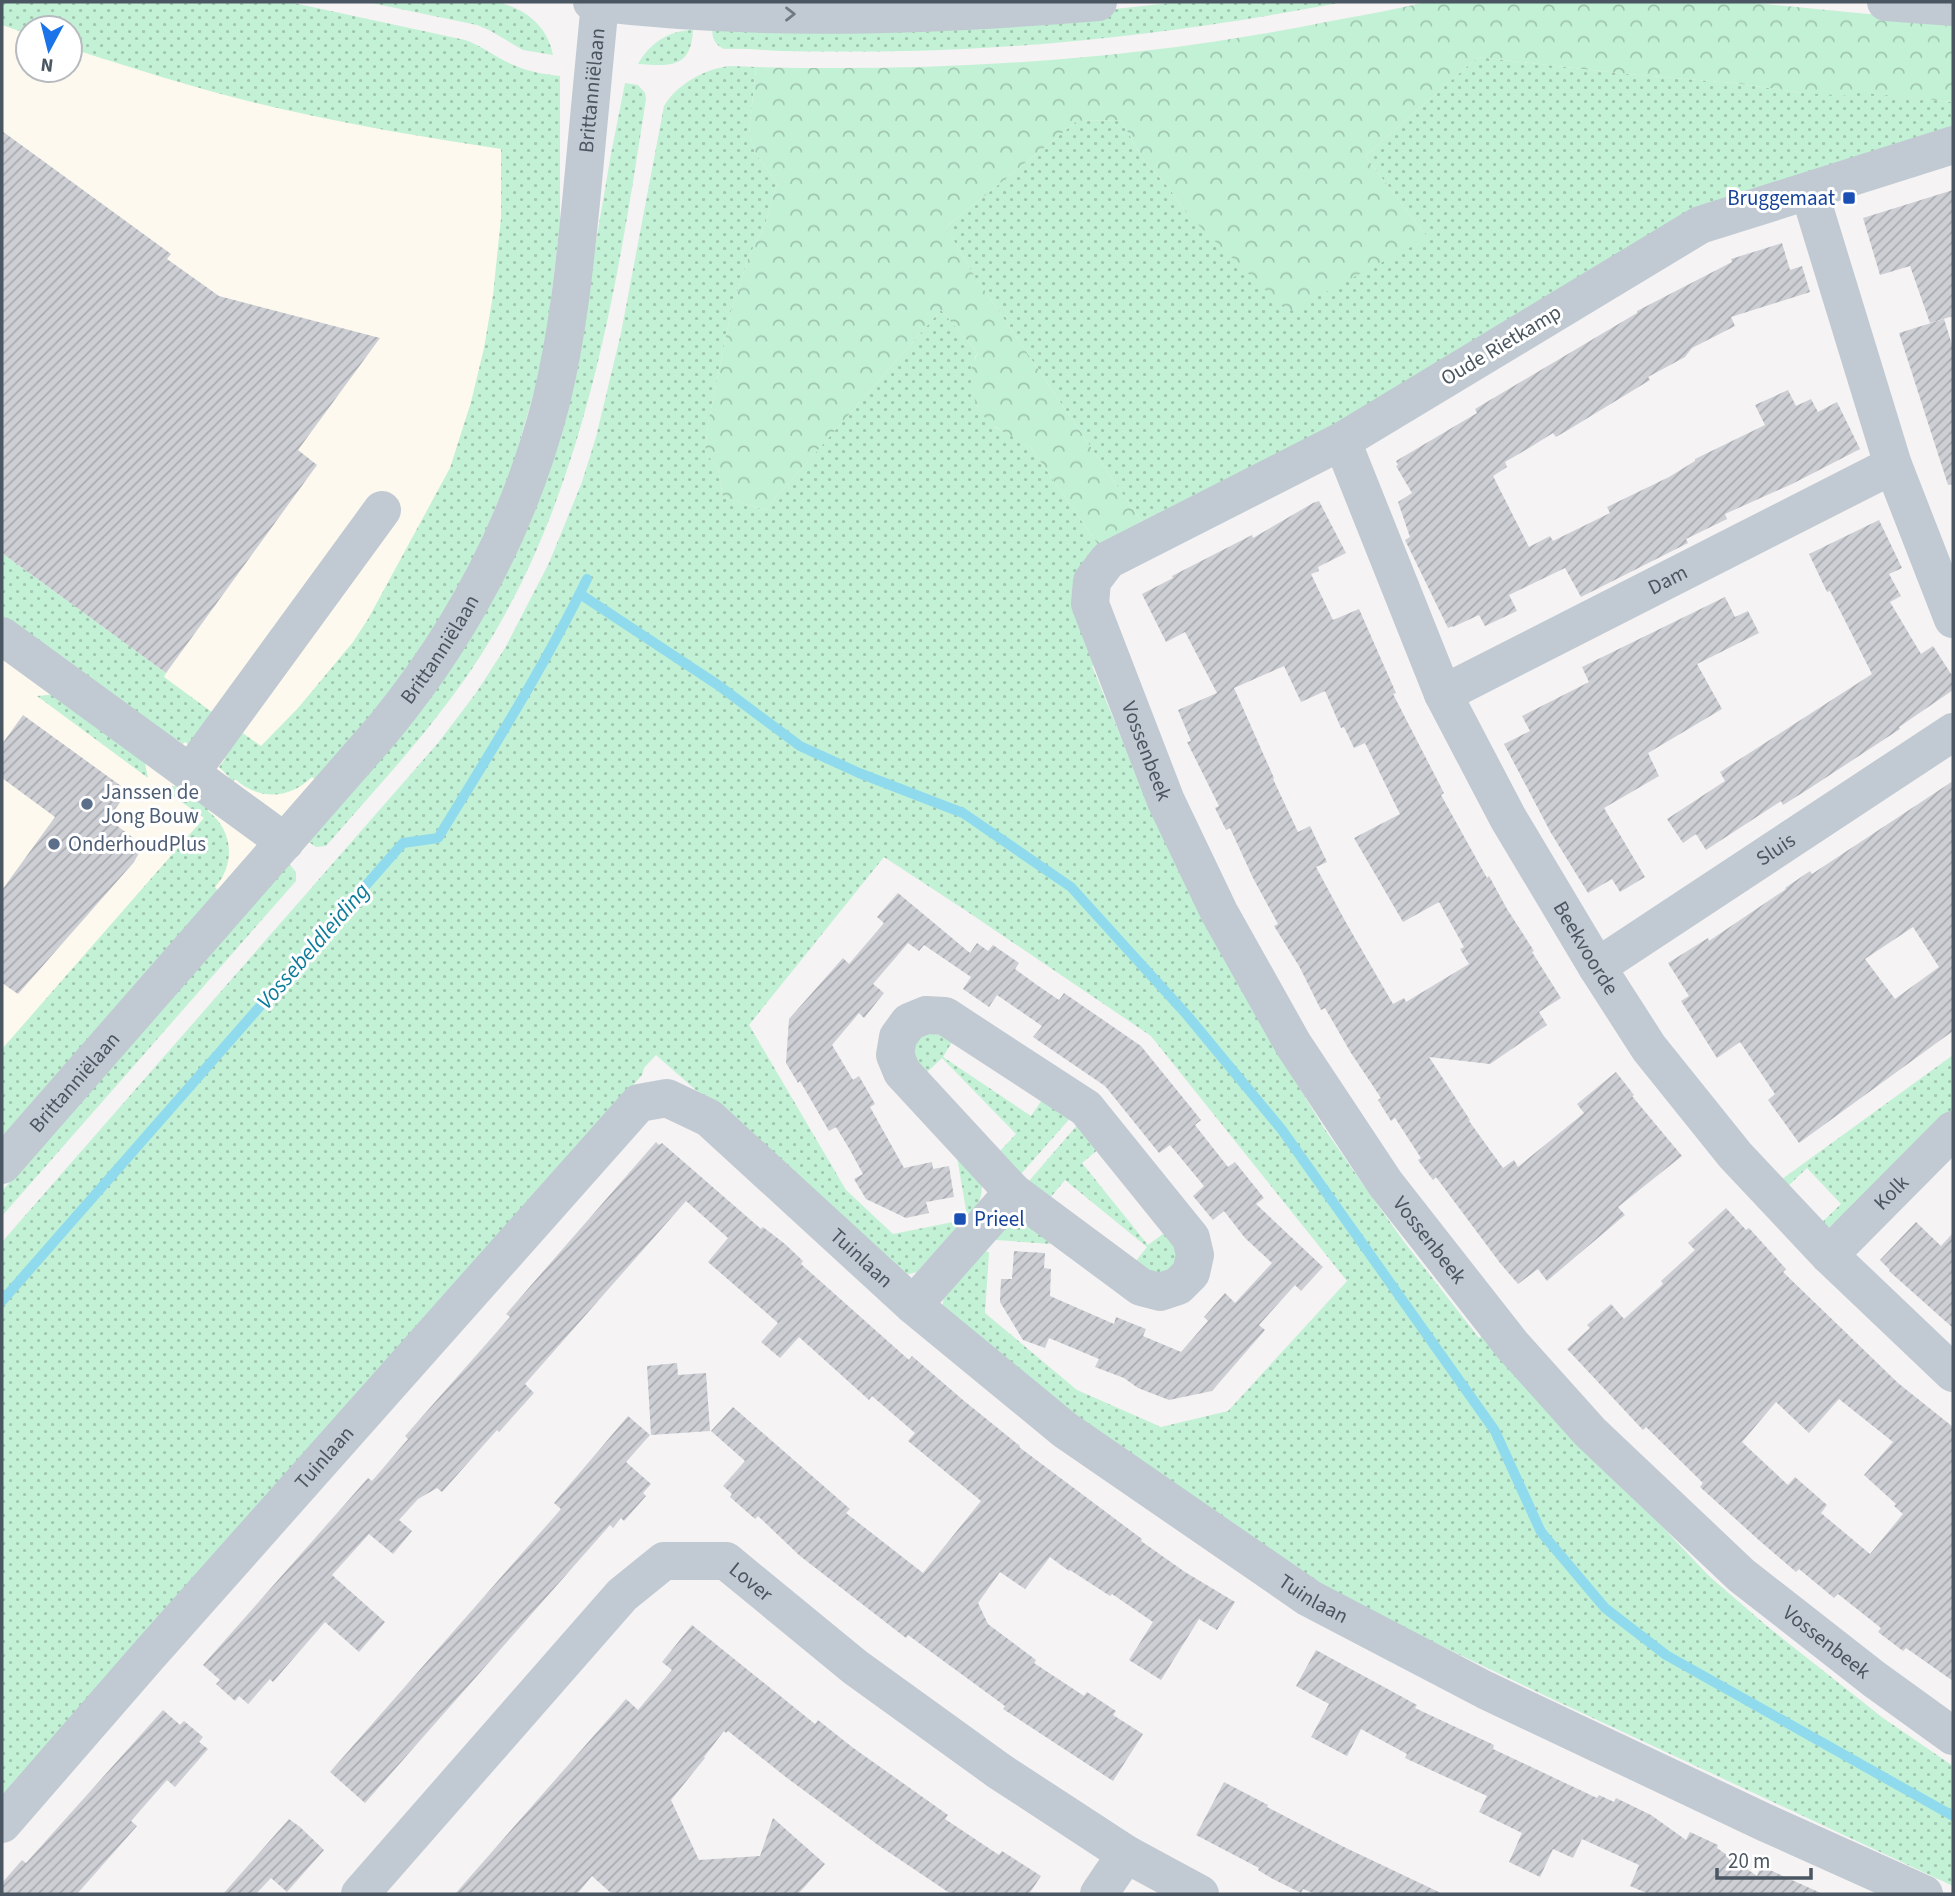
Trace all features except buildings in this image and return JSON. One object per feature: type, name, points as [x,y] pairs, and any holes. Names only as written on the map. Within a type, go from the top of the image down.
[{"type":"street","points":[[592,2],[725,14],[872,15],[961,12],[1098,2]]},
{"type":"street","name":"Brittanniëlaan","points":[[2,1165],[370,746],[425,675],[482,582],[528,477],[552,399],[567,322],[600,2]]},
{"type":"street","points":[[1886,2],[1953,7]]},
{"type":"street","name":"Oude Rietkamp","points":[[1090,604],[1092,581],[1108,559],[1342,441],[1700,225],[1953,145]]},
{"type":"street","points":[[1809,191],[1893,465],[1953,619]]},
{"type":"street","name":"Beekvoorde","points":[[1342,441],[1443,694],[1508,818],[1649,1048],[1734,1155],[1829,1255],[1953,1373]]},
{"type":"street","name":"Dam","points":[[1443,694],[1893,465]]},
{"type":"street","points":[[191,772],[382,510]]},
{"type":"street","name":"Vossenbeek","points":[[1090,604],[1166,801],[1219,912],[1293,1044],[1385,1183],[1512,1345],[1590,1432],[1741,1575],[1874,1679],[1953,1736]]},
{"type":"street","points":[[2,636],[285,842]]},
{"type":"street","name":"Sluis","points":[[1597,967],[1953,732]]},
{"type":"street","points":[[926,1015],[945,1016],[1086,1108],[1191,1238],[1195,1255],[1191,1273],[1178,1286],[1160,1292],[1142,1287],[1013,1192],[902,1072],[895,1055],[898,1037],[909,1022],[926,1015]]},
{"type":"street","name":"Tuinlaan","points":[[2,1824],[639,1103],[667,1098],[709,1118],[913,1305],[1065,1430],[1310,1598],[1485,1690],[1766,1823],[1924,1894]]},
{"type":"street","name":"Kolk","points":[[1829,1255],[1953,1130]]},
{"type":"street","points":[[913,1305],[1013,1192]]},
{"type":"street","name":"Lover","points":[[360,1894],[622,1595],[664,1560],[726,1561],[855,1667],[999,1771],[1126,1854],[1200,1894]]},
{"type":"street","points":[[1099,1894],[1126,1854]]},
{"type":"shaded area","points":[[2,2],[549,79],[508,484],[382,720],[2,1148]]},
{"type":"green space","points":[[2,2],[289,2],[465,40],[519,67],[560,76],[560,223],[544,357],[511,472],[468,572],[408,669],[317,781],[312,777],[294,790],[274,795],[264,794],[235,779],[231,784],[227,781],[229,777],[219,767],[225,759],[221,757],[240,731],[261,746],[298,708],[353,642],[450,468],[471,402],[493,295],[501,218],[501,149],[259,104],[84,52],[84,14],[14,14],[14,29],[2,25]]},
{"type":"green space","points":[[367,2],[504,2],[536,23],[547,37],[553,55],[523,50],[477,25]]},
{"type":"green space","points":[[1179,2],[1344,2],[1155,32],[963,49],[850,52],[724,49],[713,38],[712,31],[712,23],[1088,12]]},
{"type":"green space","points":[[1425,2],[1745,2],[1868,14],[1953,18],[1953,102],[1854,92],[1851,96],[1804,93],[1734,83],[1478,57],[1365,156],[1428,238],[1288,312],[1188,215],[1169,188],[1144,161],[1121,120],[1077,121],[946,227],[972,272],[1145,527],[1103,552],[1031,448],[997,428],[982,413],[976,404],[971,384],[971,373],[978,353],[941,310],[765,510],[723,497],[718,469],[705,451],[708,424],[731,311],[749,256],[765,225],[777,183],[756,154],[749,133],[756,67],[898,67],[1040,61],[1251,36]]},
{"type":"green space","points":[[693,30],[688,52],[677,62],[660,65],[638,64],[654,44],[668,35]]},
{"type":"green space","points":[[1478,57],[1734,83],[1804,93],[1853,91],[1953,102],[1953,133],[1520,323],[1145,527],[972,272],[946,227],[1077,121],[1121,120],[1144,161],[1169,188],[1188,215],[1428,238],[1365,156]]},
{"type":"green space","points":[[731,66],[756,67],[749,133],[756,154],[777,183],[765,225],[749,256],[731,311],[708,424],[705,451],[718,469],[723,497],[765,510],[941,310],[978,353],[975,357],[972,390],[977,406],[996,428],[1031,448],[1103,552],[1102,661],[1092,666],[1150,809],[1262,1027],[1324,1128],[1405,1243],[1479,1338],[1487,1332],[1604,1465],[1709,1576],[1768,1627],[1883,1718],[1953,1766],[1953,1886],[1548,1697],[1393,1623],[1324,1586],[1085,1426],[942,1309],[944,1295],[983,1251],[989,1252],[985,1313],[1077,1390],[1161,1427],[1228,1411],[1347,1281],[1151,1036],[884,857],[749,1025],[846,1190],[893,1234],[958,1221],[959,1226],[917,1272],[901,1276],[888,1259],[656,1055],[644,1068],[642,1075],[2,1801],[2,1242],[438,743],[476,693],[505,648],[549,563],[582,482],[596,437],[621,333],[664,106],[676,91],[693,78]]},
{"type":"green space","points":[[625,83],[638,85],[645,93],[646,99],[623,243],[591,388],[571,459],[546,528],[515,595],[462,683],[406,755],[326,846],[316,847],[309,842],[416,716],[592,265]]},
{"type":"green space","points":[[2,553],[166,673],[164,677],[216,715],[189,745],[176,739],[173,742],[2,618]]},
{"type":"green space","points":[[57,694],[144,758],[148,778],[37,696]]},
{"type":"green space","points":[[182,785],[211,805],[208,811],[227,837],[229,858],[222,878],[215,887],[219,892],[2,1139],[2,1049],[204,818],[162,788]]},
{"type":"green space","points":[[289,864],[296,872],[296,881],[2,1216],[2,1191]]},
{"type":"green space","points":[[918,1032],[955,1037],[943,1057],[1031,1116],[1044,1097],[1072,1116],[1021,1174],[1000,1151],[1016,1134],[942,1058],[925,1074],[913,1058]]},
{"type":"green space","points":[[1953,1055],[1953,1117],[1830,1227],[1819,1225],[1841,1204],[1807,1168],[1785,1189],[1778,1182]]},
{"type":"green space","points":[[1079,1123],[1100,1148],[1082,1163],[1148,1245],[1167,1231],[1179,1258],[1165,1275],[1132,1266],[1147,1247],[1065,1180],[1050,1198],[1029,1181]]},
{"type":"green space","points":[[957,1157],[982,1183],[979,1200],[968,1214],[966,1210]]},
{"type":"green space","points":[[1027,1222],[1051,1244],[996,1240],[995,1237],[1009,1225]]},
{"type":"waterway","name":"Vossebeldleiding","points":[[2,1301],[403,843],[438,838],[534,678],[587,579]]},
{"type":"waterway","points":[[580,594],[718,685],[800,746],[859,773],[963,813],[1071,887],[1187,1015],[1282,1130],[1495,1431],[1541,1532],[1605,1608],[1666,1655],[1953,1816]]},
{"type":"place","name":"Bruggemaat","points":[[1849,198]]},
{"type":"place","name":"Janssen de Jong Bouw","points":[[87,804]]},
{"type":"place","name":"OnderhoudPlus","points":[[54,844]]},
{"type":"place","name":"Prieel","points":[[960,1219]]}]
